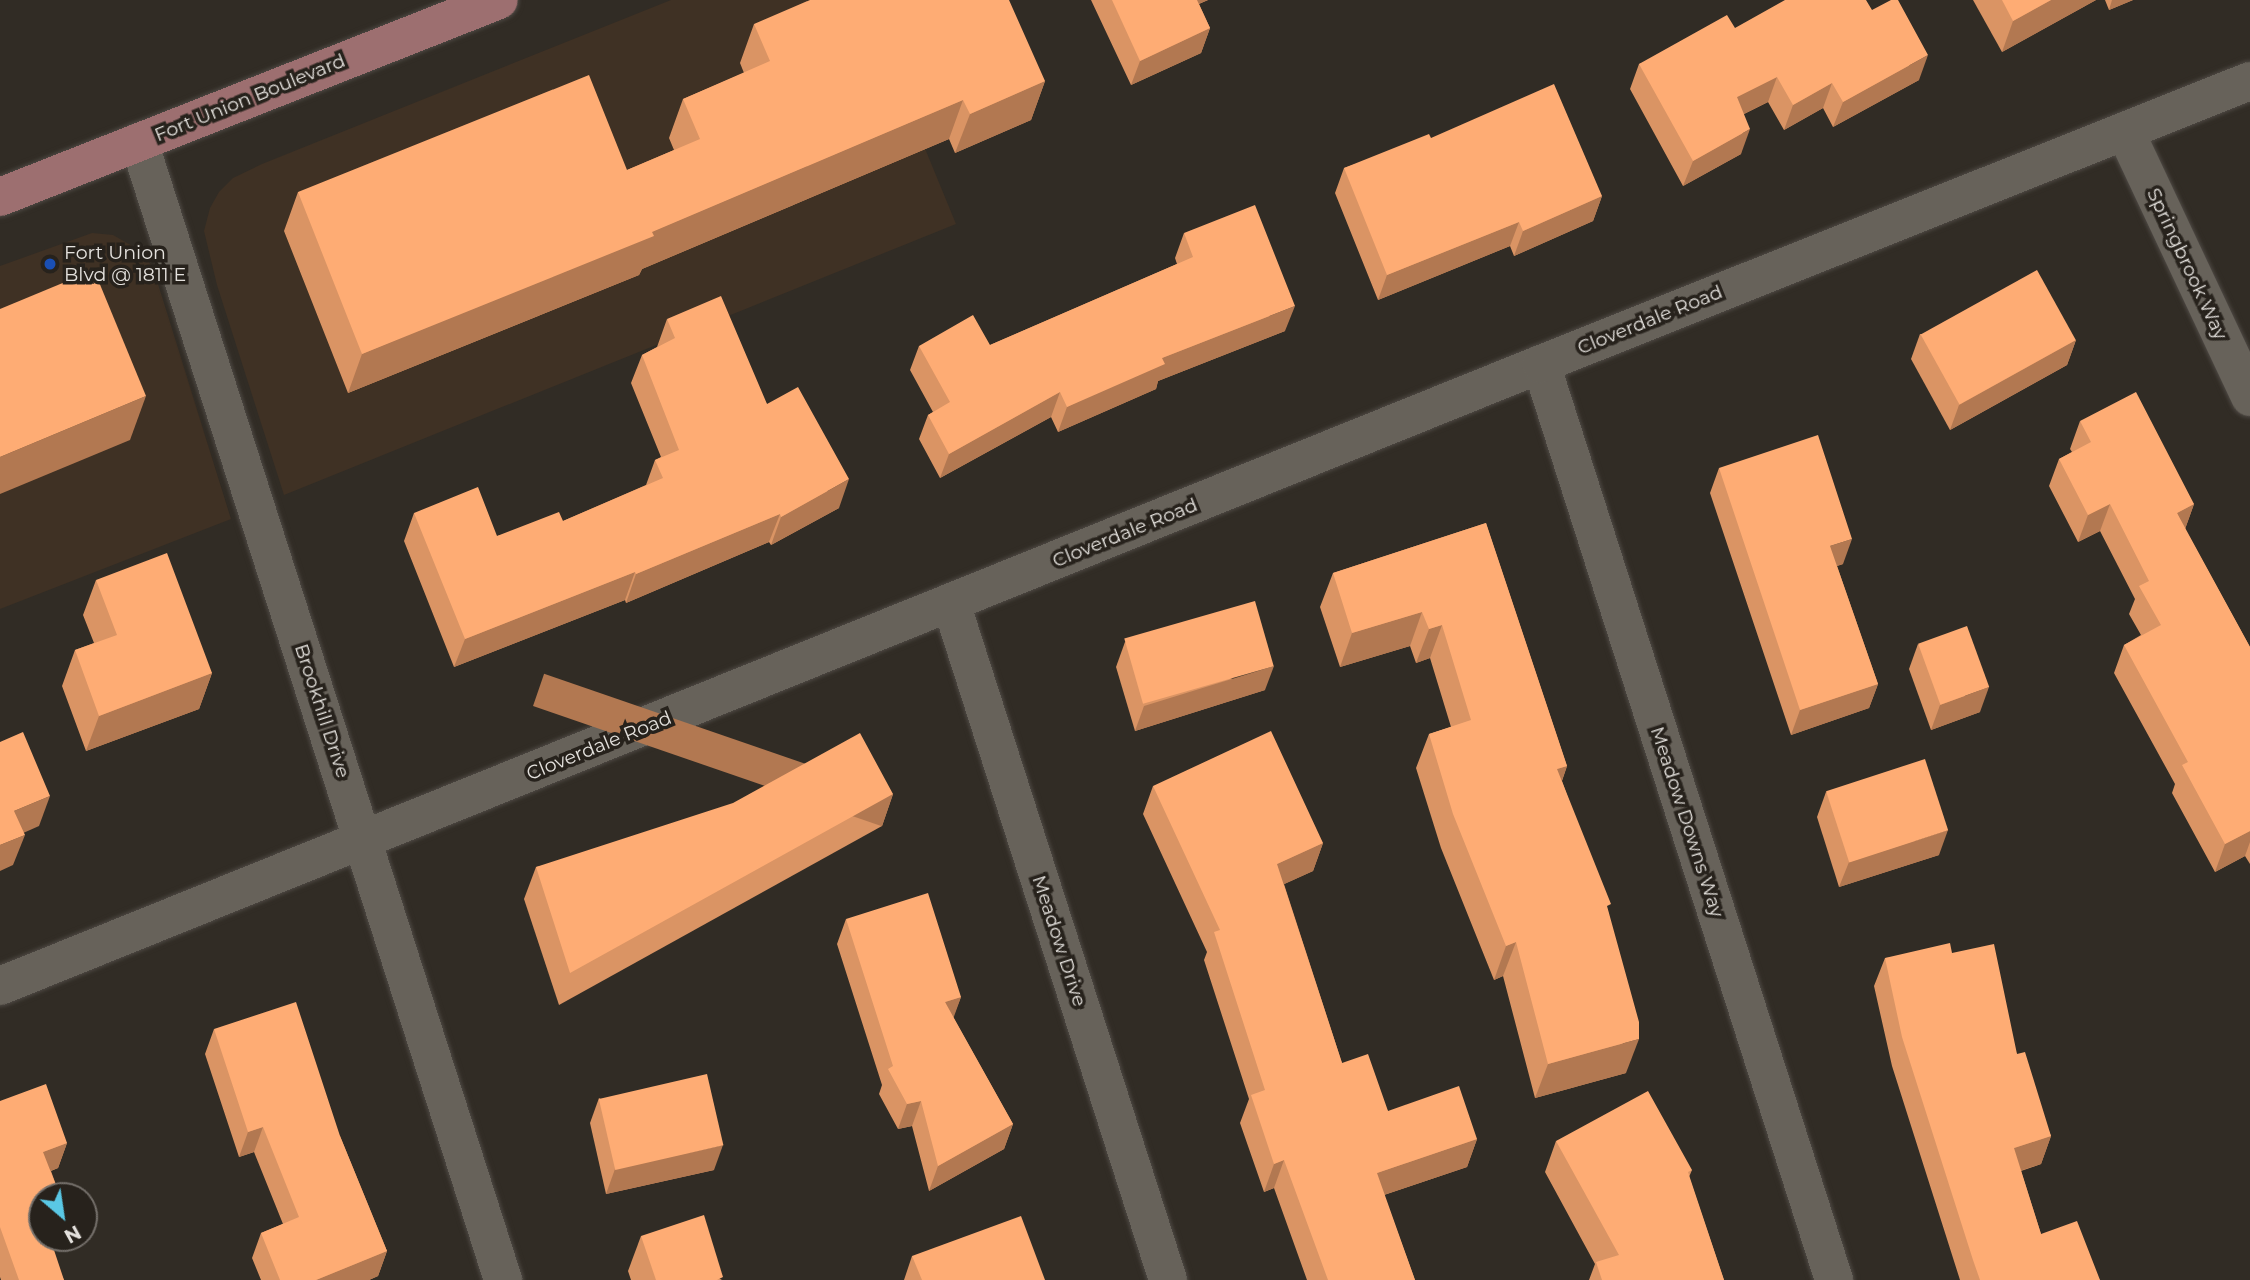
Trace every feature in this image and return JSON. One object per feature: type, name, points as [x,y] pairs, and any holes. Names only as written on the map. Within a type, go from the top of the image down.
[{"type":"main road","name":"Fort Union Boulevard","points":[[0,197],[499,0]]},
{"type":"street","name":"Cloverdale Road","points":[[0,986],[2250,81]]},
{"type":"street","name":"Springbrook Way","points":[[2125,131],[2250,397]]},
{"type":"street","name":"Brookhill Drive","points":[[139,142],[503,1280]]},
{"type":"street","name":"Meadow Downs Way","points":[[1541,364],[1834,1280]]},
{"type":"street","name":"Meadow Drive","points":[[951,603],[1168,1280]]},
{"type":"shaded area","points":[[671,0],[864,0],[956,224],[284,495],[217,285],[204,231],[210,208],[219,192],[233,178],[262,164]]},
{"type":"shaded area","points":[[92,233],[113,235],[141,251],[153,268],[231,519],[0,609],[0,266]]},
{"type":"building","points":[[810,0],[1009,0],[1045,81],[970,114],[963,100],[652,232],[654,236],[362,354],[298,192],[589,75],[627,170],[700,139],[683,99],[770,61],[754,24]]},
{"type":"building","points":[[1112,0],[1197,0],[1210,28],[1140,61]]},
{"type":"building","points":[[1785,0],[1866,0],[1872,10],[1891,0],[1898,0],[1928,55],[1843,102],[1832,83],[1793,105],[1777,77],[1737,97],[1750,129],[1693,161],[1639,64],[1727,15],[1735,28]]},
{"type":"building","points":[[2002,0],[2051,0],[2013,21]]},
{"type":"building","points":[[1554,84],[1602,196],[1523,231],[1519,222],[1387,275],[1344,168],[1429,134],[1431,138]]},
{"type":"building","points":[[1255,205],[1295,306],[1162,358],[1165,364],[1067,407],[1060,392],[949,454],[928,415],[950,402],[919,346],[973,315],[990,345],[1193,257],[1184,233]]},
{"type":"building","points":[[94,270],[146,396],[0,457],[0,309]]},
{"type":"building","points":[[2037,270],[2076,340],[1959,404],[1921,334]]},
{"type":"building","points":[[721,296],[767,404],[798,387],[849,479],[781,517],[780,514],[636,574],[635,572],[465,639],[414,513],[478,487],[497,536],[559,512],[563,521],[663,478],[655,460],[679,450],[642,355],[675,338],[667,319]]},
{"type":"building","points":[[2136,392],[2194,504],[2177,513],[2250,647],[2250,831],[2225,844],[2182,765],[2188,762],[2124,645],[2161,625],[2139,586],[2149,581],[2110,504],[2088,515],[2059,459],[2091,442],[2080,421]]},
{"type":"building","points":[[1818,435],[1852,539],[1830,546],[1878,684],[1800,710],[1719,468]]},
{"type":"building","points":[[1486,523],[1567,766],[1557,769],[1611,904],[1607,906],[1639,1022],[1639,1039],[1548,1064],[1516,942],[1506,946],[1453,814],[1429,734],[1471,720],[1442,625],[1429,629],[1422,612],[1352,633],[1333,573]]},
{"type":"building","points":[[167,553],[212,673],[99,716],[75,650],[117,635],[96,580]]},
{"type":"building","points":[[1255,601],[1274,666],[1143,704],[1124,638]]},
{"type":"building","points":[[1967,626],[1989,687],[1940,705],[1918,644]]},
{"type":"building","points":[[1271,731],[1323,843],[1277,864],[1342,1063],[1368,1054],[1388,1111],[1459,1086],[1477,1139],[1377,1173],[1415,1280],[1328,1280],[1284,1160],[1274,1164],[1251,1095],[1265,1090],[1214,932],[1220,930],[1153,786]]},
{"type":"building","points":[[23,732],[50,796],[14,811],[25,835],[0,845],[0,742]]},
{"type":"building","points":[[860,733],[893,794],[570,973],[536,867],[733,803]]},
{"type":"building","points":[[1925,759],[1948,830],[1849,862],[1826,791]]},
{"type":"building","points":[[928,893],[961,997],[945,1002],[1013,1124],[938,1166],[921,1101],[907,1104],[888,1069],[893,1066],[846,919]]},
{"type":"building","points":[[1950,943],[1952,953],[1994,944],[2017,1054],[2025,1052],[2051,1136],[2014,1148],[2041,1234],[2077,1221],[2100,1280],[1980,1280],[1902,1037],[1885,958]]},
{"type":"building","points":[[296,1002],[340,1136],[387,1251],[316,1280],[280,1280],[261,1233],[299,1217],[263,1127],[248,1132],[214,1029]]},
{"type":"building","points":[[707,1074],[723,1145],[615,1170],[599,1099]]},
{"type":"building","points":[[46,1084],[67,1143],[43,1152],[55,1182],[28,1182],[28,1252],[55,1252],[64,1280],[19,1280],[0,1227],[0,1101]]},
{"type":"building","points":[[1648,1091],[1692,1170],[1688,1172],[1724,1280],[1602,1280],[1596,1262],[1619,1255],[1556,1141]]},
{"type":"building","points":[[704,1215],[723,1277],[717,1280],[656,1280],[641,1236]]},
{"type":"building","points":[[1021,1216],[1045,1280],[922,1280],[912,1256]]},
{"type":"place","name":"Fort Union Blvd @ 1811 E","points":[[50,264]]}]
